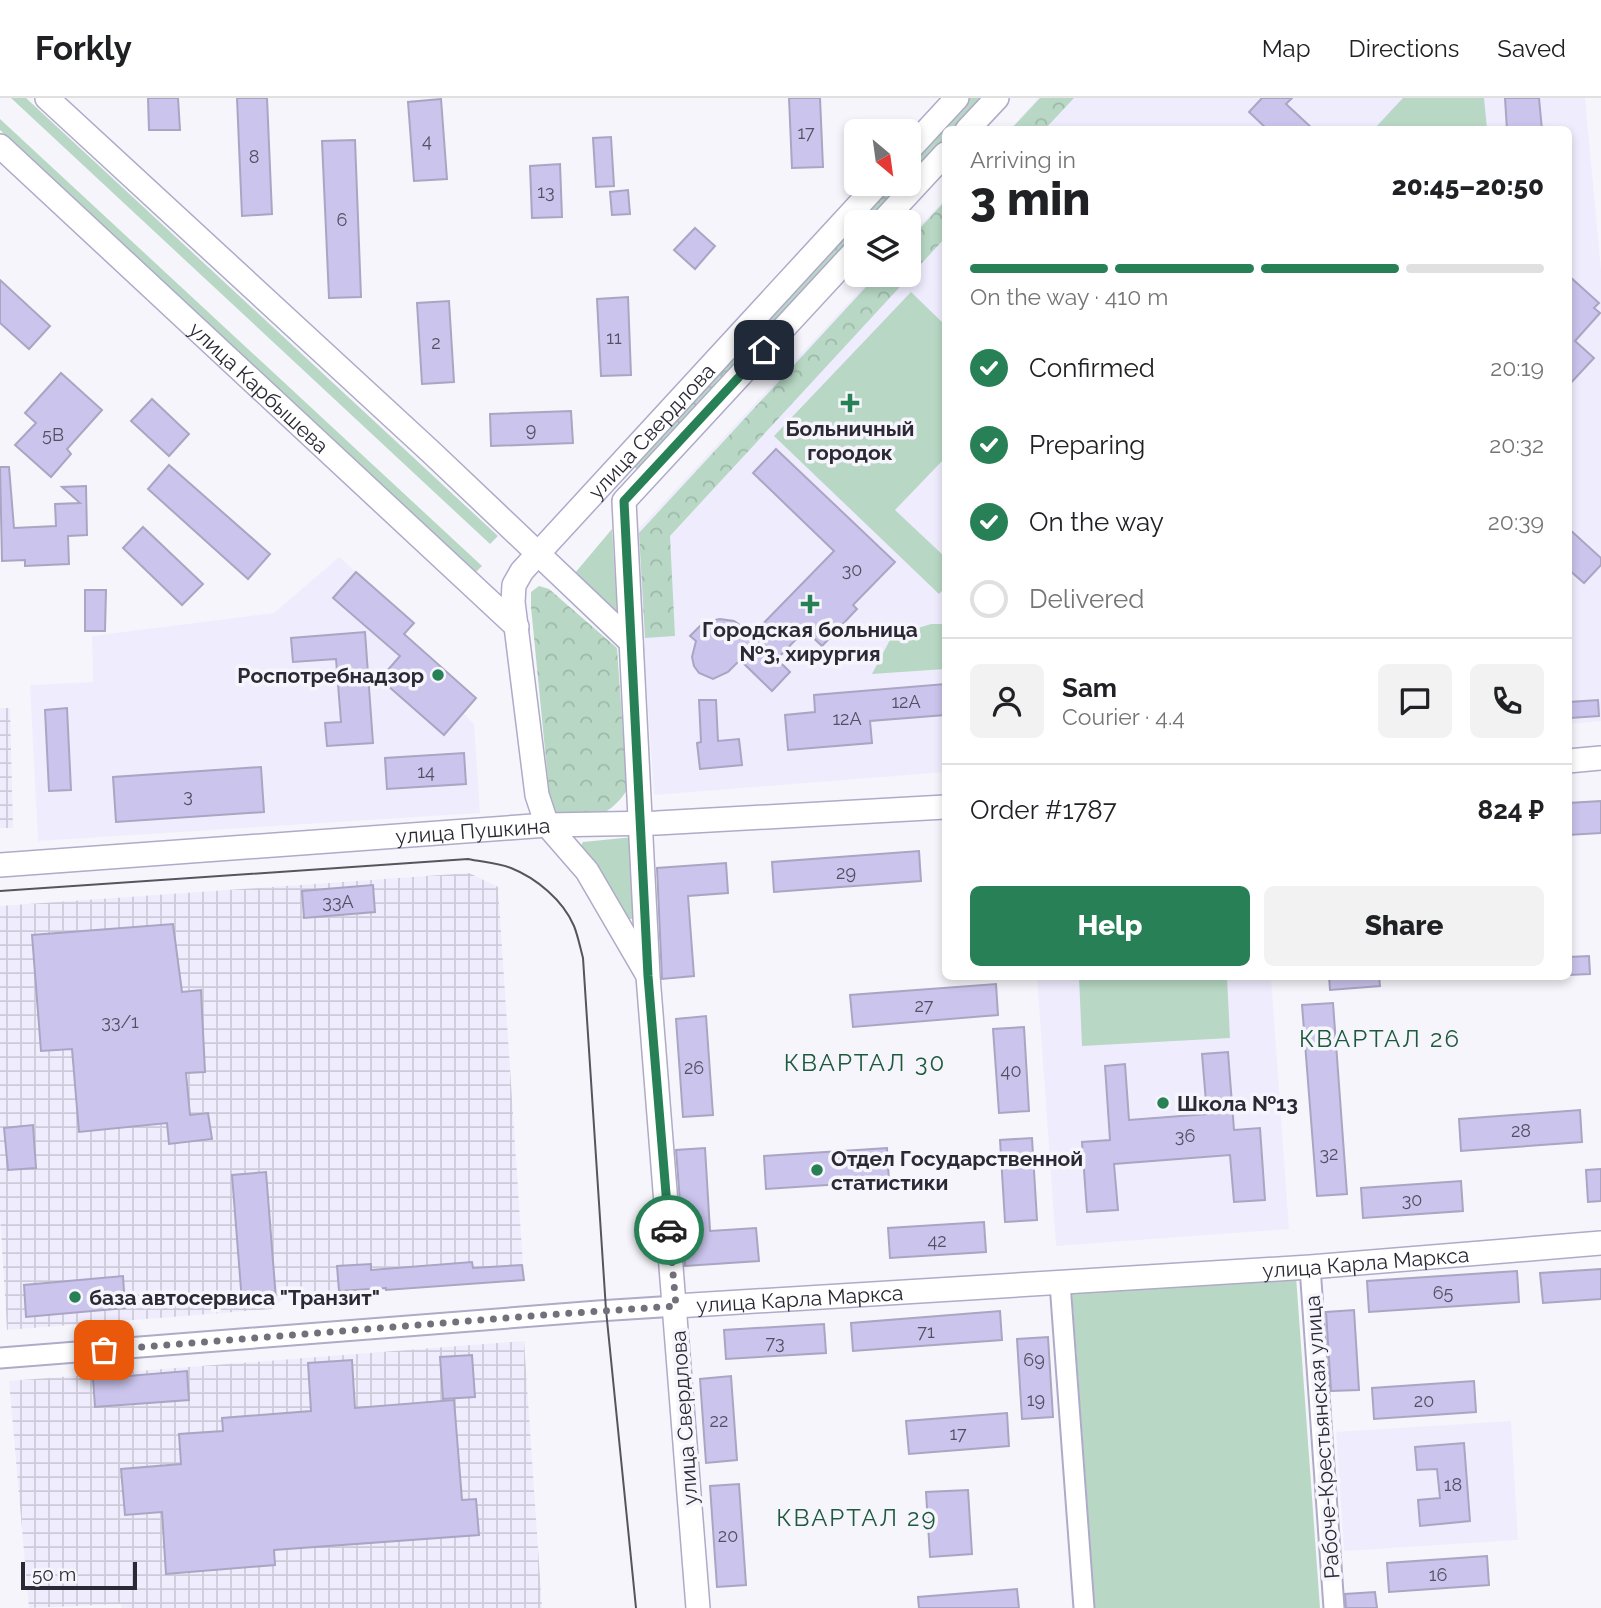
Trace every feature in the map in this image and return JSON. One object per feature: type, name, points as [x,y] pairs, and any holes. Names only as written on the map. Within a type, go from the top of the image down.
[{"type":"street","points":[[47,98],[201,238],[631,642]]},
{"type":"street","points":[[921,137],[957,98]]},
{"type":"street","points":[[971,126],[997,98]]},
{"type":"street","name":"улица Карбышева","points":[[0,146],[517,627]]},
{"type":"street","points":[[893,210],[942,157]]},
{"type":"street","name":"улица Свердлова","points":[[648,976],[587,872],[547,825],[537,795],[513,602],[514,585],[538,554],[867,196]]},
{"type":"street","name":"улица Свердлова","points":[[698,1608],[648,976],[624,501],[844,263]]},
{"type":"street","points":[[1572,761],[1601,758]]},
{"type":"street","name":"улица Пушкина","points":[[0,865],[547,825],[642,824],[942,807]]},
{"type":"street","name":"улица Карла Маркса","points":[[0,1358],[544,1315],[1310,1266],[1601,1243]]},
{"type":"street","name":"Рабоче-Крестьянская улица","points":[[1310,1266],[1334,1608]]},
{"type":"street","points":[[1060,1283],[1084,1608]]},
{"type":"shaded area","points":[[1038,98],[1585,98],[1601,270],[1601,721],[1572,724],[1572,126],[1013,126]]},
{"type":"shaded area","name":"Больничный городок","points":[[942,202],[942,772],[654,795],[636,532],[863,287],[921,287],[921,224]]},
{"type":"shaded area","points":[[339,557],[414,623],[404,635],[476,698],[463,713],[474,724],[480,813],[38,841],[30,685],[93,682],[92,636],[274,613]]},
{"type":"shaded area","points":[[0,708],[10,708],[13,828],[0,828]]},
{"type":"shaded area","points":[[469,873],[498,887],[524,1280],[286,1296],[272,1309],[7,1330],[0,1216],[0,906]]},
{"type":"shaded area","name":"Школа №13","points":[[1037,980],[1271,980],[1289,1229],[1056,1246]]},
{"type":"shaded area","points":[[524,1341],[542,1608],[122,1608],[121,1604],[29,1608],[9,1381]]},
{"type":"shaded area","points":[[1511,1421],[1518,1540],[1344,1551],[1336,1432]]},
{"type":"green space","points":[[11,98],[26,98],[498,536],[490,544]]},
{"type":"green space","points":[[969,98],[984,98],[958,126],[943,126]]},
{"type":"green space","points":[[1040,98],[1074,98],[1048,126],[1014,126]]},
{"type":"green space","points":[[1403,98],[1484,98],[1487,126],[1377,126]]},
{"type":"green space","points":[[0,119],[482,566],[476,572],[0,130]]},
{"type":"green space","points":[[942,127],[942,143],[921,166],[921,150]]},
{"type":"green space","points":[[879,196],[894,196],[880,210],[866,210]]},
{"type":"green space","points":[[942,204],[942,241],[921,264],[921,227]]},
{"type":"green space","points":[[844,234],[844,249],[639,470],[630,465]]},
{"type":"green space","points":[[866,287],[900,287],[670,536],[675,636],[645,638],[639,533]]},
{"type":"green space","points":[[911,292],[942,322],[942,461],[895,510],[942,554],[942,591],[939,594],[774,436]]},
{"type":"green space","points":[[612,529],[617,611],[575,573]]},
{"type":"green space","points":[[539,586],[549,589],[617,648],[627,790],[620,800],[605,812],[588,817],[556,812],[550,801],[531,607],[531,592]]},
{"type":"green space","points":[[931,624],[942,624],[942,669],[872,674],[892,636]]},
{"type":"green space","points":[[633,837],[638,919],[624,919],[580,847],[583,842]]},
{"type":"green space","points":[[1079,980],[1227,980],[1230,1038],[1082,1046]]},
{"type":"green space","points":[[1296,1276],[1320,1608],[1095,1608],[1072,1293]]},
{"type":"building","points":[[148,98],[178,98],[180,130],[149,130]]},
{"type":"building","points":[[237,98],[267,98],[272,214],[242,216]]},
{"type":"building","points":[[789,98],[820,98],[823,167],[792,168]]},
{"type":"building","points":[[1262,98],[1292,98],[1286,104],[1310,126],[1264,126],[1249,112]]},
{"type":"building","points":[[1505,98],[1539,98],[1542,126],[1507,126]]},
{"type":"building","points":[[441,99],[447,179],[414,181],[408,102]]},
{"type":"building","points":[[611,137],[614,186],[596,187],[593,138]]},
{"type":"building","points":[[355,140],[361,297],[329,298],[322,141]]},
{"type":"building","points":[[560,164],[562,217],[532,218],[530,166]]},
{"type":"building","points":[[628,190],[630,214],[612,215],[610,192]]},
{"type":"building","points":[[695,228],[715,246],[695,269],[674,250]]},
{"type":"building","points":[[1572,279],[1599,303],[1594,308],[1600,313],[1575,341],[1594,358],[1572,382]]},
{"type":"building","points":[[0,280],[50,326],[29,349],[0,323]]},
{"type":"building","points":[[628,297],[631,375],[601,376],[597,299]]},
{"type":"building","points":[[449,301],[454,382],[422,384],[417,303]]},
{"type":"building","points":[[61,373],[102,410],[67,449],[71,454],[51,477],[15,445],[36,423],[25,413]]},
{"type":"building","points":[[152,399],[189,434],[169,456],[131,421]]},
{"type":"building","points":[[571,411],[573,443],[491,446],[490,414]]},
{"type":"building","points":[[776,449],[895,562],[853,605],[857,609],[822,646],[805,630],[777,659],[790,672],[772,691],[740,660],[728,672],[713,679],[699,673],[692,657],[696,641],[690,636],[704,622],[720,619],[734,621],[753,634],[834,551],[753,473]]},
{"type":"building","points":[[169,465],[270,554],[248,579],[148,489]]},
{"type":"building","points":[[0,467],[9,467],[14,528],[56,526],[55,504],[80,503],[62,487],[86,486],[87,535],[68,536],[69,564],[25,566],[25,560],[2,561]]},
{"type":"building","points":[[143,527],[203,584],[182,605],[123,548]]},
{"type":"building","points":[[1572,532],[1601,558],[1601,565],[1584,583],[1572,572]]},
{"type":"building","points":[[356,572],[414,623],[404,634],[476,698],[444,735],[380,679],[400,656],[333,598]]},
{"type":"building","points":[[85,590],[106,590],[105,631],[85,631]]},
{"type":"building","points":[[365,632],[373,743],[327,746],[325,723],[341,722],[336,659],[293,662],[291,638]]},
{"type":"building","points":[[942,684],[942,715],[870,721],[872,743],[788,750],[785,715],[815,712],[814,695]]},
{"type":"building","points":[[699,700],[716,700],[718,741],[739,739],[742,765],[700,769],[697,743],[701,742]]},
{"type":"building","points":[[1598,700],[1599,716],[1572,718],[1572,702]]},
{"type":"building","points":[[67,708],[71,790],[49,791],[45,710]]},
{"type":"building","points":[[464,753],[466,784],[387,789],[385,758]]},
{"type":"building","points":[[261,767],[264,812],[116,822],[113,777]]},
{"type":"building","points":[[1601,801],[1601,833],[1572,835],[1572,803]]},
{"type":"building","points":[[919,851],[921,881],[774,892],[772,862]]},
{"type":"building","points":[[726,863],[728,893],[688,896],[694,976],[662,979],[657,868]]},
{"type":"building","points":[[373,885],[375,912],[304,918],[302,891]]},
{"type":"building","points":[[173,924],[182,992],[201,990],[205,1072],[186,1073],[190,1115],[208,1113],[212,1139],[169,1144],[167,1123],[79,1132],[72,1049],[41,1051],[32,935]]},
{"type":"building","points":[[1589,956],[1590,974],[1572,975],[1572,957]]},
{"type":"building","points":[[1329,980],[1379,980],[1380,986],[1330,990]]},
{"type":"building","points":[[996,984],[998,1015],[853,1027],[850,995]]},
{"type":"building","points":[[1333,1003],[1347,1194],[1317,1196],[1302,1005]]},
{"type":"building","points":[[706,1016],[713,1115],[683,1117],[676,1019]]},
{"type":"building","points":[[1024,1027],[1029,1111],[999,1113],[993,1029]]},
{"type":"building","points":[[1228,1052],[1234,1130],[1260,1128],[1265,1200],[1234,1202],[1230,1155],[1114,1164],[1118,1210],[1087,1212],[1082,1142],[1110,1140],[1105,1066],[1125,1064],[1129,1120],[1207,1114],[1202,1054]]},
{"type":"building","points":[[1580,1110],[1582,1142],[1461,1151],[1459,1119]]},
{"type":"building","points":[[33,1125],[36,1168],[8,1170],[4,1128]]},
{"type":"building","points":[[1032,1138],[1037,1220],[1005,1222],[1000,1140]]},
{"type":"building","points":[[705,1148],[710,1231],[756,1228],[759,1261],[685,1266],[676,1150]]},
{"type":"building","points":[[887,1148],[889,1181],[766,1189],[764,1156]]},
{"type":"building","points":[[1601,1169],[1601,1201],[1588,1202],[1586,1170]]},
{"type":"building","points":[[266,1172],[276,1299],[242,1302],[232,1175]]},
{"type":"building","points":[[1461,1181],[1463,1211],[1363,1218],[1361,1188]]},
{"type":"building","points":[[984,1222],[986,1252],[890,1258],[888,1228]]},
{"type":"building","points":[[472,1262],[473,1268],[522,1265],[524,1280],[339,1291],[337,1266],[371,1264],[371,1270]]},
{"type":"building","points":[[1601,1269],[1601,1299],[1543,1303],[1540,1273]]},
{"type":"building","points":[[1517,1271],[1519,1302],[1369,1312],[1367,1281]]},
{"type":"building","name":"база автосервиса \"Транзит\"","points":[[123,1276],[125,1308],[26,1317],[24,1285]]},
{"type":"building","points":[[1354,1310],[1359,1390],[1331,1391],[1326,1312]]},
{"type":"building","points":[[1000,1311],[1002,1340],[853,1351],[851,1323]]},
{"type":"building","points":[[824,1324],[826,1353],[726,1359],[724,1330]]},
{"type":"building","points":[[1048,1337],[1053,1417],[1022,1419],[1017,1339]]},
{"type":"building","points":[[472,1355],[475,1397],[443,1399],[440,1357]]},
{"type":"building","points":[[352,1360],[355,1408],[454,1400],[462,1500],[476,1499],[479,1535],[274,1550],[275,1565],[166,1574],[162,1512],[125,1515],[121,1469],[181,1464],[179,1434],[223,1431],[222,1418],[311,1411],[308,1363]]},
{"type":"building","points":[[187,1371],[189,1400],[95,1407],[93,1379]]},
{"type":"building","points":[[731,1376],[737,1460],[706,1463],[700,1379]]},
{"type":"building","points":[[1474,1381],[1476,1412],[1374,1419],[1372,1388]]},
{"type":"building","points":[[1007,1413],[1009,1446],[909,1454],[906,1421]]},
{"type":"building","points":[[1464,1443],[1470,1521],[1420,1526],[1418,1500],[1440,1498],[1437,1469],[1417,1470],[1415,1447]]},
{"type":"building","points":[[739,1484],[746,1585],[717,1587],[710,1486]]},
{"type":"building","points":[[968,1490],[972,1554],[930,1557],[926,1492]]},
{"type":"building","points":[[1487,1556],[1489,1585],[1389,1592],[1387,1563]]},
{"type":"building","points":[[1017,1589],[1019,1608],[919,1608],[918,1597]]},
{"type":"building","points":[[1375,1592],[1377,1608],[1346,1608],[1345,1594]]},
{"type":"tram line","points":[[0,891],[468,859],[511,868],[539,884],[556,899],[574,926],[583,958],[606,1310],[636,1608]]},
{"type":"way so far","points":[[104,1350],[676,1306],[669,1230]]},
{"type":"place","name":"Больничный городок","points":[[850,403]]},
{"type":"place","name":"Городская больница №3, хирургия","points":[[810,604]]},
{"type":"place","name":"Роспотребнадзор","points":[[438,675]]},
{"type":"place","name":"Школа №13","points":[[1163,1103]]},
{"type":"place","name":"Отдел Государственной статистики","points":[[817,1170]]},
{"type":"place","name":"база автосервиса \"Транзит\"","points":[[75,1297]]},
{"type":"district","name":"КВАРТАЛ 26","points":[[1380,1038]]},
{"type":"district","name":"КВАРТАЛ 30","points":[[865,1062]]},
{"type":"district","name":"КВАРТАЛ 29","points":[[857,1517]]},
{"type":"route","points":[[669,1230],[648,976],[624,501],[764,350]]}]
